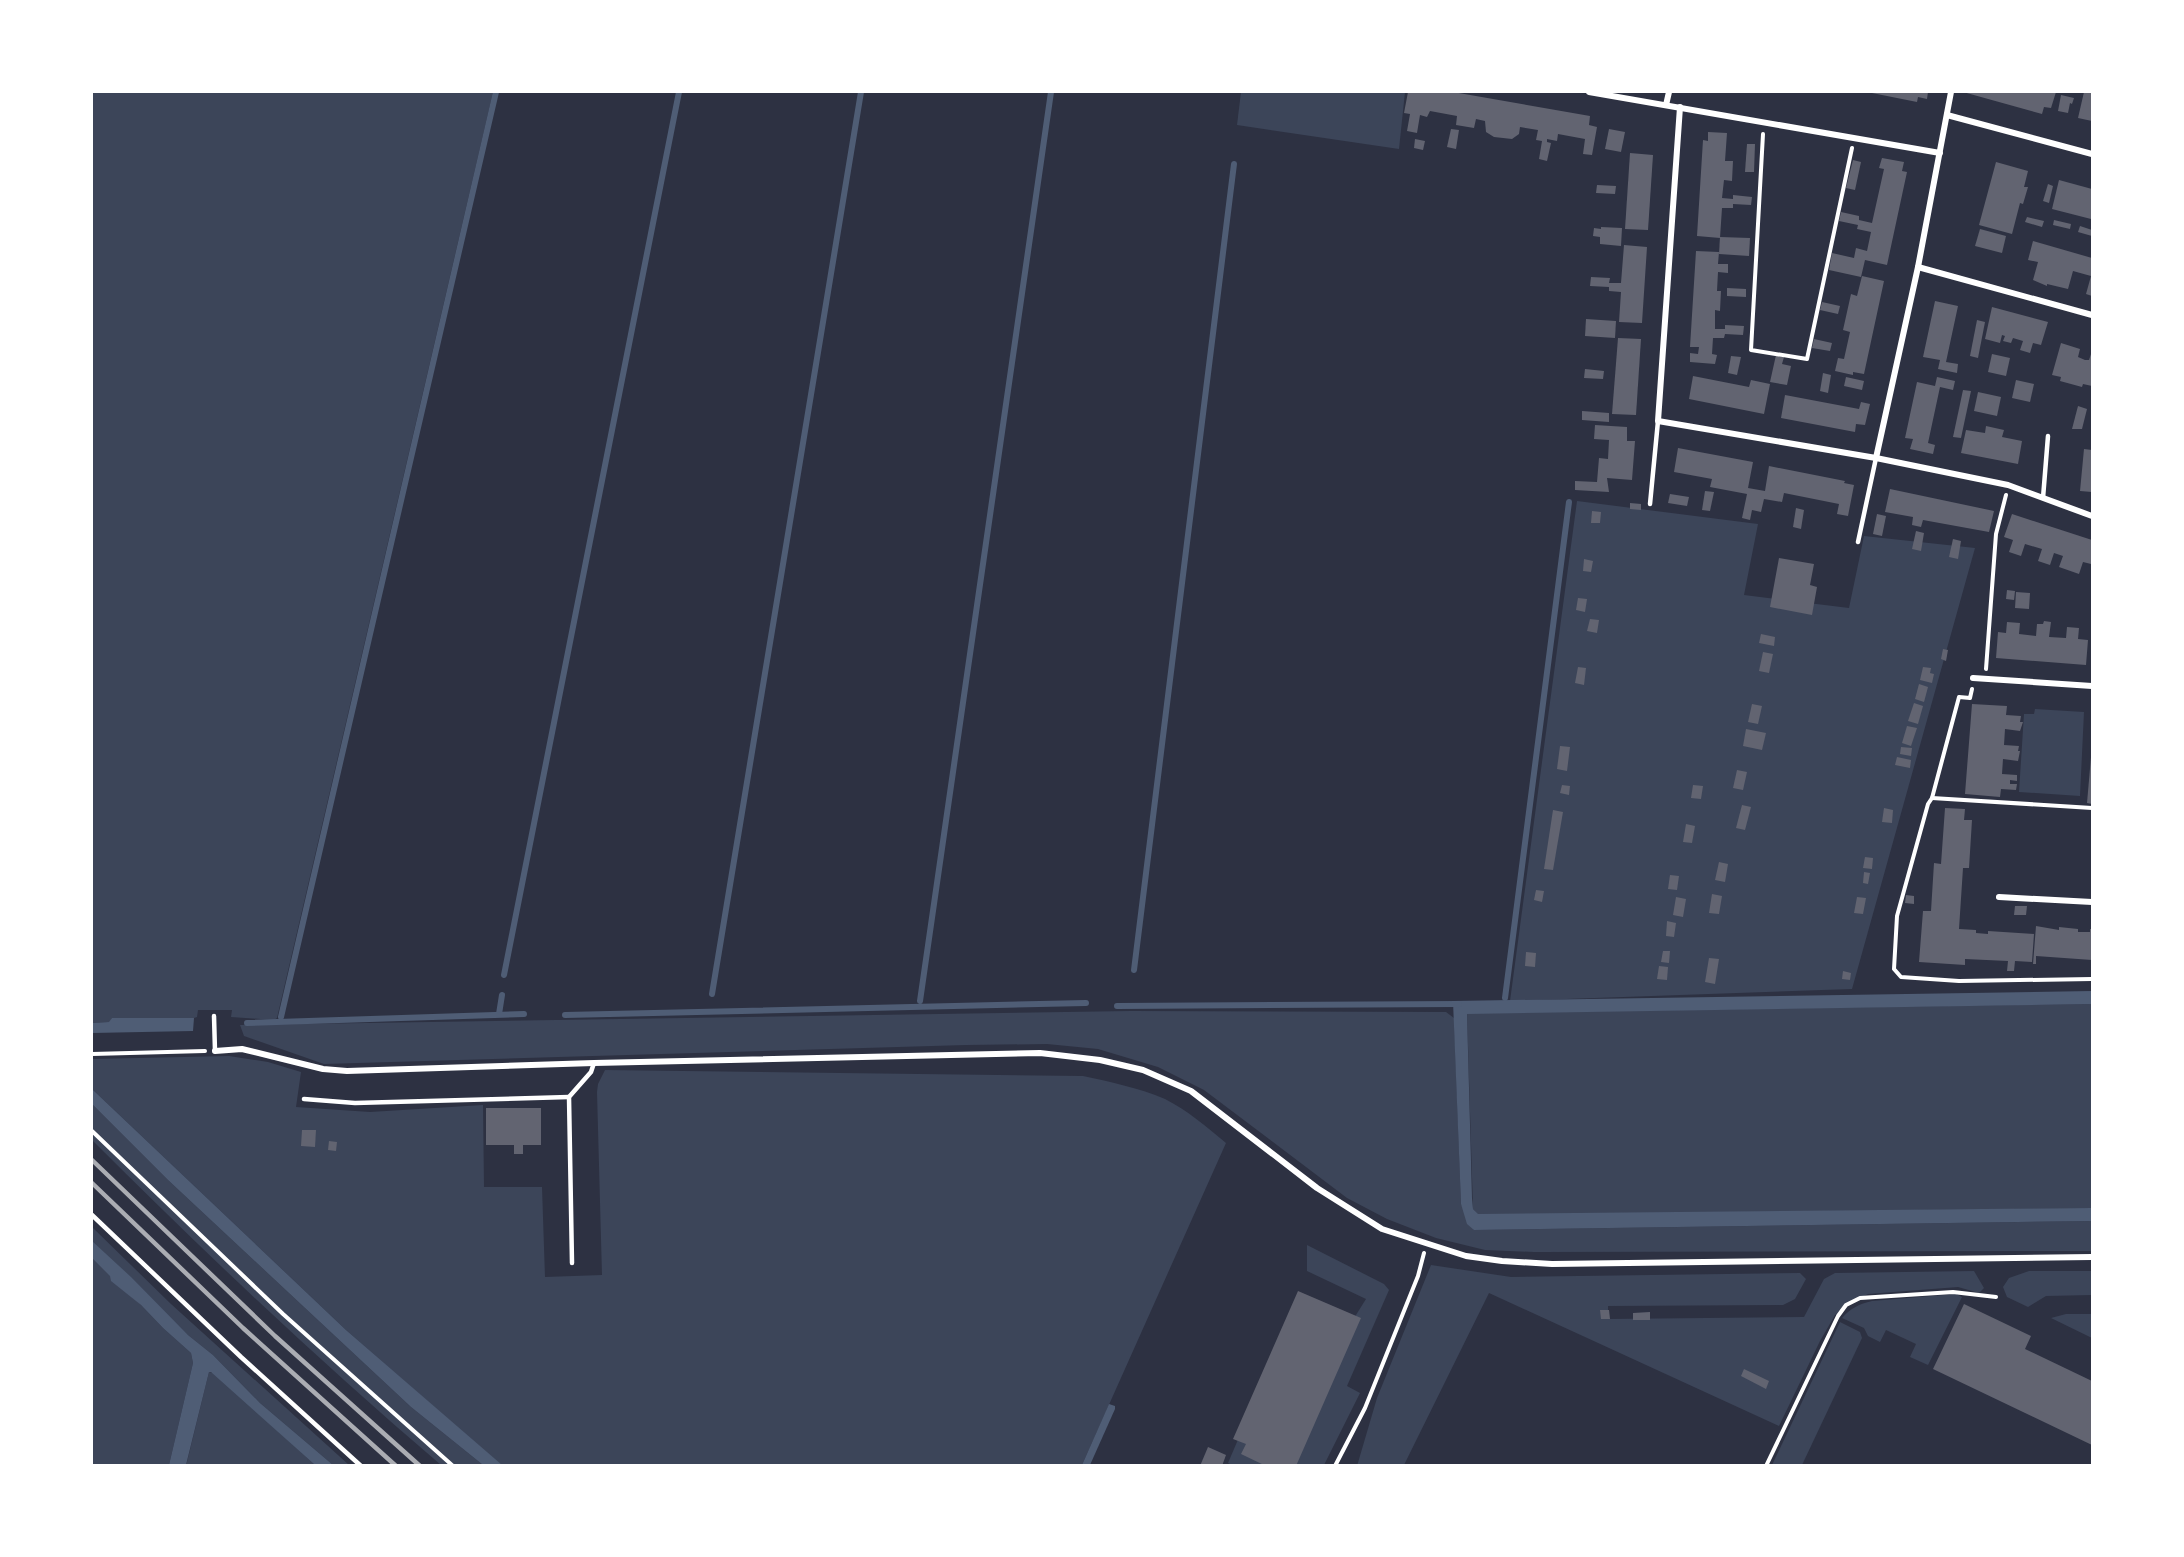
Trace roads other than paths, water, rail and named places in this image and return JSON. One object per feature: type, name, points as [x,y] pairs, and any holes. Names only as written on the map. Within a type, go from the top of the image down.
[{"type":"street","points":[[1589,92],[1940,153]]},
{"type":"street","points":[[1666,105],[1669,92]]},
{"type":"street","points":[[1876,458],[1918,267],[1951,92]]},
{"type":"street","points":[[1680,107],[1658,421],[1876,458],[2008,486],[2092,516]]},
{"type":"street","points":[[1947,115],[2092,154]]},
{"type":"street","points":[[1918,267],[2092,315]]},
{"type":"street","points":[[1973,678],[2092,686]]},
{"type":"street","points":[[1999,897],[2092,902]]},
{"type":"street","points":[[215,1051],[242,1049],[323,1070],[347,1071],[1040,1053],[1100,1060],[1143,1070],[1191,1091],[1346,1208],[1382,1229],[1466,1256],[1552,1264],[2092,1257]]},
{"type":"lane","points":[[1650,504],[1658,421]]},
{"type":"lane","points":[[2043,498],[2048,435]]},
{"type":"lane","points":[[1858,542],[1876,458]]},
{"type":"lane","points":[[214,1016],[215,1051]]},
{"type":"lane","points":[[572,1263],[569,1097],[591,1072],[594,1063]]},
{"type":"lane","points":[[304,1099],[355,1103],[569,1097]]},
{"type":"lane","points":[[92,1215],[200,1320],[361,1466]]},
{"type":"waterway","points":[[281,1017],[496,92]]},
{"type":"waterway","points":[[504,975],[679,92]]},
{"type":"waterway","points":[[712,994],[861,92]]},
{"type":"waterway","points":[[920,1001],[1051,92]]},
{"type":"waterway","points":[[1134,970],[1234,164]]},
{"type":"waterway","points":[[1505,998],[1569,502]]},
{"type":"waterway","points":[[499,1014],[502,995]]},
{"type":"waterway","points":[[565,1015],[1086,1003]]},
{"type":"waterway","points":[[1117,1006],[1459,1004]]},
{"type":"waterway","points":[[247,1023],[524,1014]]},
{"type":"railway","points":[[92,1160],[275,1336],[420,1466]]},
{"type":"railway","points":[[92,1183],[243,1328],[396,1466]]}]
